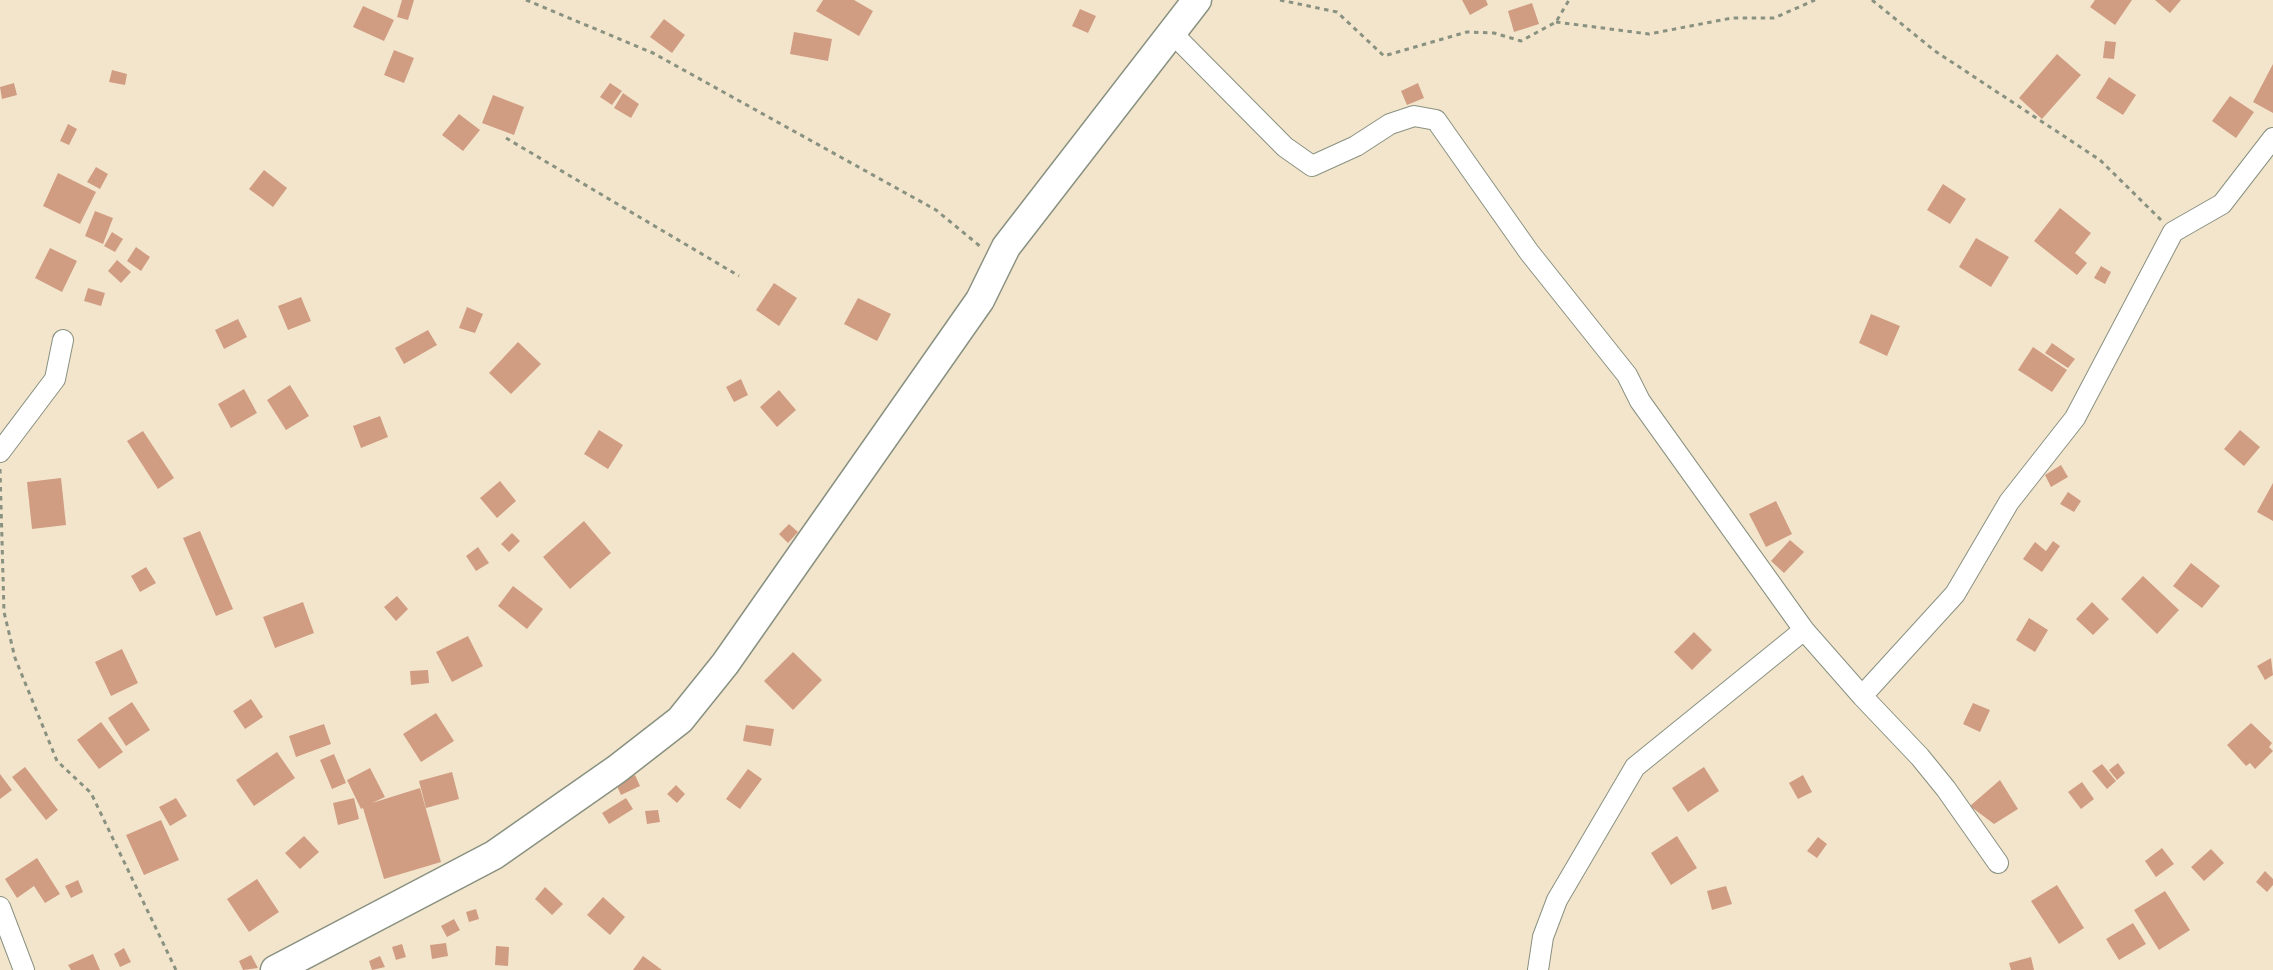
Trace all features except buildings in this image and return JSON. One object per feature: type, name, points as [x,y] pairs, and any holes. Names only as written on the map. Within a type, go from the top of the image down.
[{"type":"street","points":[[275,970],[494,855],[617,769],[680,720],[732,654],[980,300],[1006,247],[1197,0]]},
{"type":"street","points":[[1172,33],[1285,147],[1312,166],[1356,146],[1390,124],[1414,116],[1436,120],[1529,252],[1627,375],[1640,401],[1804,630],[1927,765],[1998,864]]},
{"type":"street","points":[[1862,696],[1955,594],[2009,502],[2075,418],[2173,232],[2222,204],[2273,138]]},
{"type":"street","points":[[0,452],[55,379],[63,340]]},
{"type":"street","points":[[1538,970],[1543,937],[1557,900],[1635,767],[1804,630]]},
{"type":"street","points":[[0,907],[24,970]]},
{"type":"path","points":[[526,0],[653,53],[794,130],[936,210],[999,262]]},
{"type":"path","points":[[1280,0],[1337,12],[1384,56],[1467,32],[1494,33],[1521,41],[1556,22],[1569,0]]},
{"type":"path","points":[[1556,22],[1648,34],[1732,18],[1774,18],[1815,0]]},
{"type":"path","points":[[1872,0],[1935,51],[2100,160],[2173,232]]},
{"type":"path","points":[[506,138],[739,276]]},
{"type":"path","points":[[0,452],[4,612],[15,658],[57,761],[91,793],[176,970]]}]
